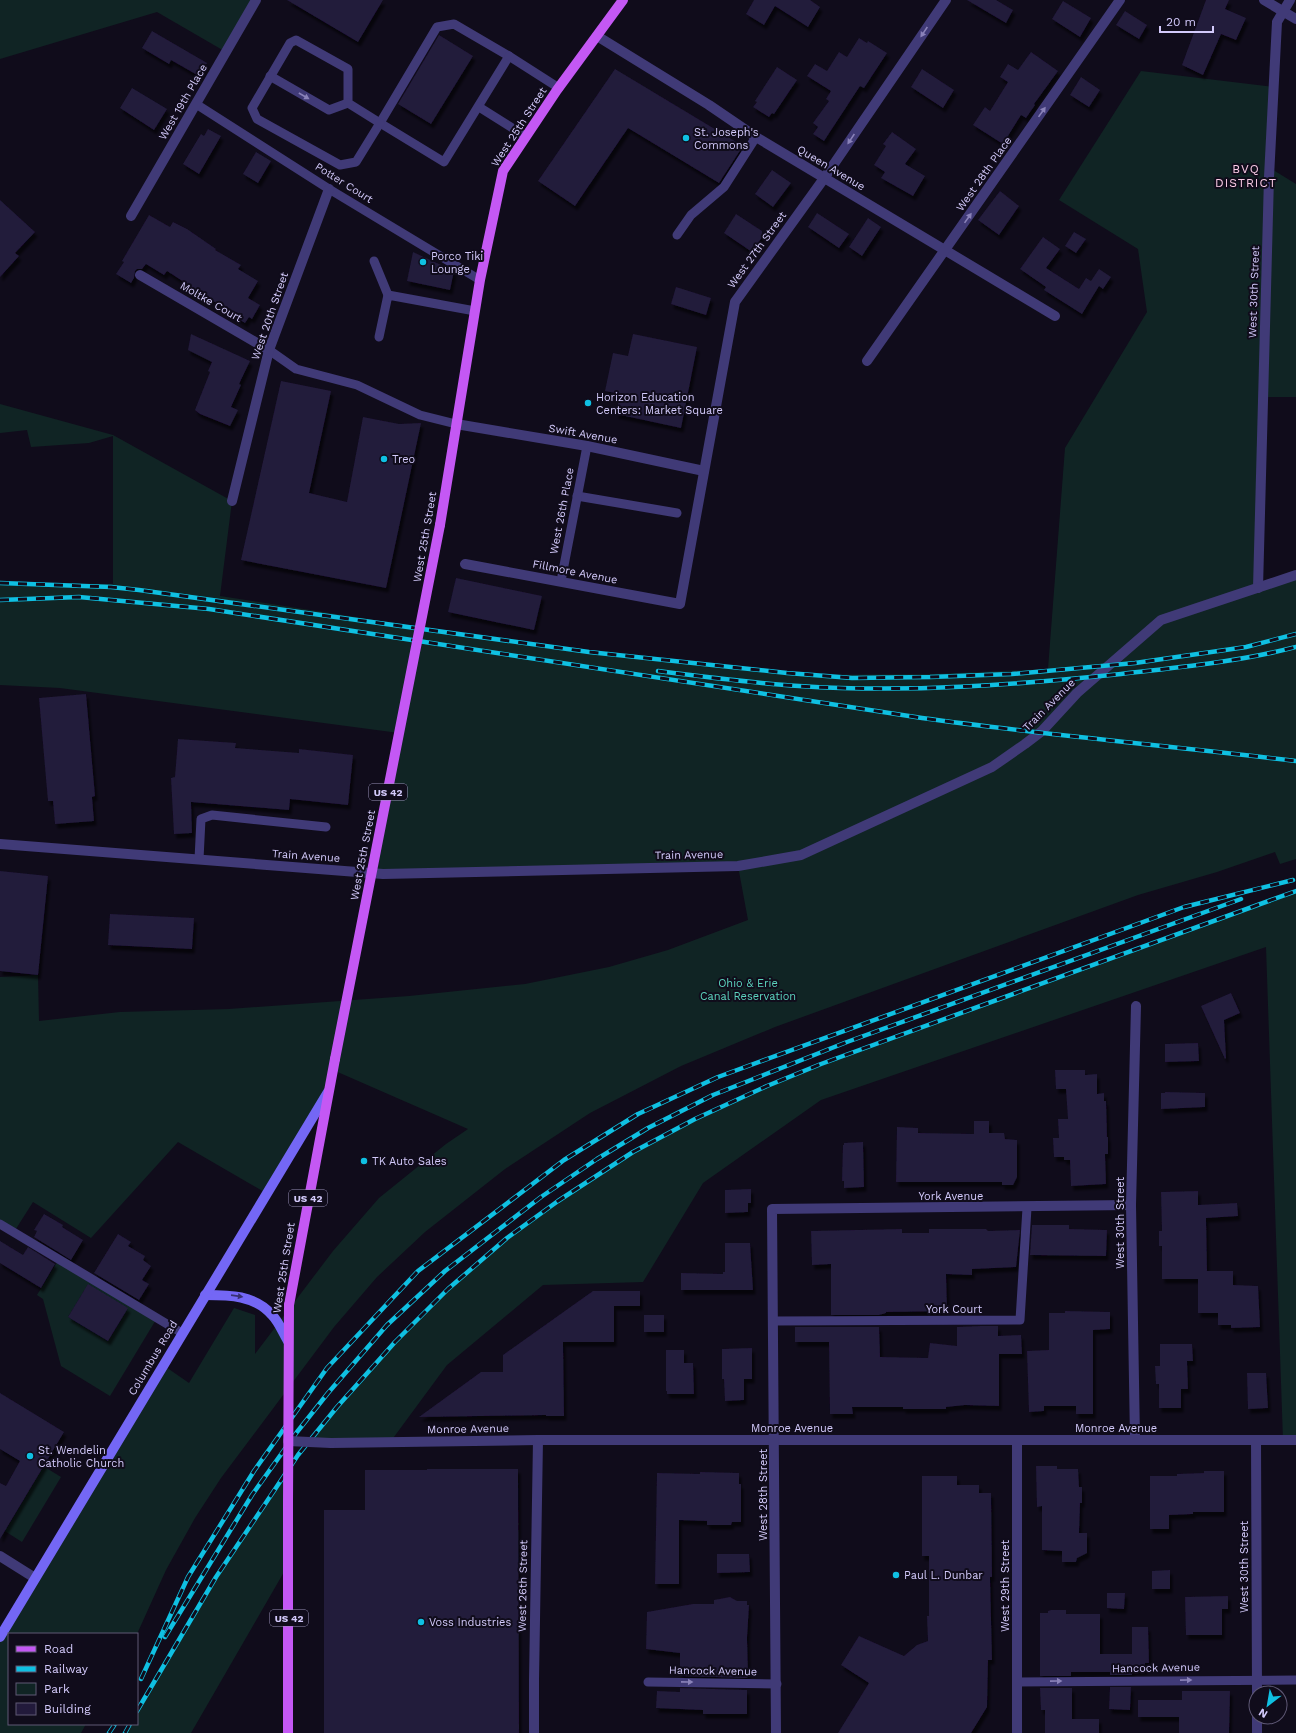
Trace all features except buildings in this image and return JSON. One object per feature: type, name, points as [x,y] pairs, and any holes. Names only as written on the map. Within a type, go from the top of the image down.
[{"type":"main road","name":"West 25th Street","points":[[288,1733],[289,1305],[328,1092],[440,525],[480,280],[503,171],[525,136],[623,0]]},
{"type":"street","name":"West 19th Place","points":[[131,216],[256,0]]},
{"type":"street","name":"West 27th Street","points":[[680,604],[735,302],[825,177],[946,0]]},
{"type":"street","name":"West 28th Place","points":[[867,361],[1120,0]]},
{"type":"street","points":[[1264,0],[1296,19]]},
{"type":"street","name":"West 30th Street","points":[[1258,588],[1270,177],[1277,22],[1290,0]]},
{"type":"street","name":"Queen Avenue","points":[[597,36],[709,105],[756,137],[1055,316]]},
{"type":"street","name":"West 20th Street","points":[[232,501],[269,350],[329,189]]},
{"type":"street","name":"Moltke Court","points":[[140,275],[269,350]]},
{"type":"street","name":"Swift Avenue","points":[[456,424],[587,446],[704,471]]},
{"type":"street","name":"Fillmore Avenue","points":[[465,564],[680,604]]},
{"type":"street","name":"Train Avenue","points":[[0,844],[383,874],[738,866],[800,855],[992,766],[1042,731],[1077,693],[1161,620],[1296,575]]},
{"type":"street","name":"West 30th Street","points":[[1135,1440],[1131,1205],[1136,1006]]},
{"type":"street","name":"Columbus Road","points":[[0,1637],[328,1092]]},
{"type":"street","name":"York Avenue","points":[[772,1209],[1027,1208],[1131,1205]]},
{"type":"street","name":"West 28th Street","points":[[772,1209],[777,1684],[776,1733]]},
{"type":"street","points":[[205,1295],[246,1298],[266,1308],[274,1316],[288,1341]]},
{"type":"street","name":"Monroe Avenue","points":[[288,1441],[331,1443],[538,1440],[1296,1440]]},
{"type":"street","name":"West 26th Street","points":[[534,1733],[538,1440]]},
{"type":"street","name":"West 29th Street","points":[[1017,1440],[1017,1733]]},
{"type":"street","name":"West 30th Street","points":[[1256,1440],[1257,1685]]},
{"type":"street","points":[[0,1556],[35,1578]]},
{"type":"lane","points":[[348,103],[348,69],[296,40],[290,43],[252,108],[257,119],[340,165],[356,162],[437,27],[454,24],[509,56],[559,88]]},
{"type":"lane","points":[[348,103],[444,162],[509,56]]},
{"type":"lane","points":[[270,76],[329,110],[348,103]]},
{"type":"lane","name":"Potter Court","points":[[196,104],[329,189],[480,280]]},
{"type":"lane","points":[[479,107],[525,136]]},
{"type":"lane","points":[[677,235],[691,214],[724,187],[756,137]]},
{"type":"lane","points":[[374,261],[388,295],[378,337]]},
{"type":"lane","points":[[388,295],[475,311]]},
{"type":"lane","points":[[269,350],[296,369],[357,384],[420,415],[456,424]]},
{"type":"lane","name":"West 26th Place","points":[[562,581],[587,446]]},
{"type":"lane","points":[[577,496],[676,513]]},
{"type":"lane","points":[[199,859],[201,819],[212,815],[326,827]]},
{"type":"lane","name":"York Court","points":[[774,1321],[1020,1320],[1027,1208]]},
{"type":"lane","points":[[0,1224],[182,1333]]},
{"type":"lane","name":"Hancock Avenue","points":[[1017,1682],[1296,1680]]},
{"type":"lane","name":"Hancock Avenue","points":[[648,1682],[777,1684]]},
{"type":"green space","points":[[0,0],[256,0],[226,52],[157,12],[0,59]]},
{"type":"green space","name":"Ohio & Erie Canal Reservation","points":[[1141,71],[1274,87],[1270,168],[1296,184],[1296,397],[1264,397],[1258,588],[1296,575],[1296,859],[1280,864],[1275,852],[1217,872],[1138,895],[775,1027],[681,1066],[590,1113],[505,1169],[425,1232],[377,1277],[334,1327],[221,1478],[195,1518],[166,1570],[137,1633],[8,1633],[8,1725],[85,1725],[81,1733],[0,1733],[0,1637],[163,1365],[189,1383],[234,1308],[255,1315],[255,1354],[333,1251],[379,1198],[446,1144],[468,1129],[333,1070],[328,1092],[266,1193],[178,1142],[91,1238],[33,1202],[14,1232],[0,1224],[0,977],[38,975],[39,1021],[120,1012],[229,1009],[409,996],[525,984],[609,967],[668,950],[748,920],[738,866],[371,873],[399,733],[60,688],[0,685],[0,583],[113,584],[113,436],[89,443],[31,447],[27,430],[0,433],[0,404],[113,435],[232,501],[220,596],[549,647],[663,661],[803,675],[933,674],[1048,669],[1065,448],[1147,312],[1138,249],[1059,200]]},
{"type":"green space","points":[[1296,891],[1296,1440],[1283,1440],[1266,947],[821,1100],[703,1183],[643,1282],[543,1285],[447,1365],[391,1441],[308,1442],[381,1358],[458,1282],[541,1213],[586,1182],[656,1139],[726,1105],[821,1064]]},
{"type":"green space","points":[[59,1259],[157,1318],[110,1396],[61,1366],[43,1299],[37,1295]],"holes":[[[84,1291],[124,1315],[108,1341],[68,1317]]]},
{"type":"green space","points":[[43,1466],[61,1477],[22,1542],[0,1528],[0,1524],[7,1528]]},
{"type":"green space","points":[[288,1469],[288,1565],[191,1733],[125,1733],[129,1725],[138,1725],[138,1709],[215,1577]]},
{"type":"railway","points":[[0,583],[111,587],[139,590],[589,652],[787,673],[852,678],[1012,674],[1135,663],[1246,647],[1296,634]]},
{"type":"railway","points":[[0,600],[79,597],[209,609],[922,718],[1015,730],[1296,761]]},
{"type":"railway","points":[[658,671],[746,682],[799,686],[880,689],[960,687],[1041,682],[1209,664],[1252,657],[1296,647]]},
{"type":"railway","points":[[141,1679],[188,1577],[254,1471],[327,1368],[418,1271],[564,1160],[638,1114],[718,1077],[1184,907],[1293,880]]},
{"type":"railway","points":[[138,1709],[216,1577],[298,1455],[337,1407],[395,1342],[448,1289],[507,1238],[558,1201],[633,1152],[695,1119],[767,1086],[821,1064],[1296,891]]},
{"type":"railway","points":[[165,1637],[252,1495],[297,1432],[328,1393],[387,1325],[445,1271],[541,1197],[597,1159],[648,1128],[713,1095],[847,1042],[1241,899]]},
{"type":"railway","points":[[109,1733],[114,1725]]},
{"type":"railway","points":[[125,1733],[129,1725]]},
{"type":"place","name":"St. Joseph's Commons","points":[[686,138]]},
{"type":"place","name":"Porco Tiki Lounge","points":[[423,262]]},
{"type":"place","name":"Horizon Education Centers: Market Square","points":[[588,403]]},
{"type":"place","name":"Treo","points":[[384,459]]},
{"type":"place","name":"TK Auto Sales","points":[[364,1161]]},
{"type":"place","name":"St. Wendelin Catholic Church","points":[[30,1456]]},
{"type":"place","name":"Paul L. Dunbar","points":[[896,1575]]},
{"type":"place","name":"Voss Industries","points":[[421,1622]]},
{"type":"district","name":"BVQ DISTRICT","points":[[1246,176]]}]
